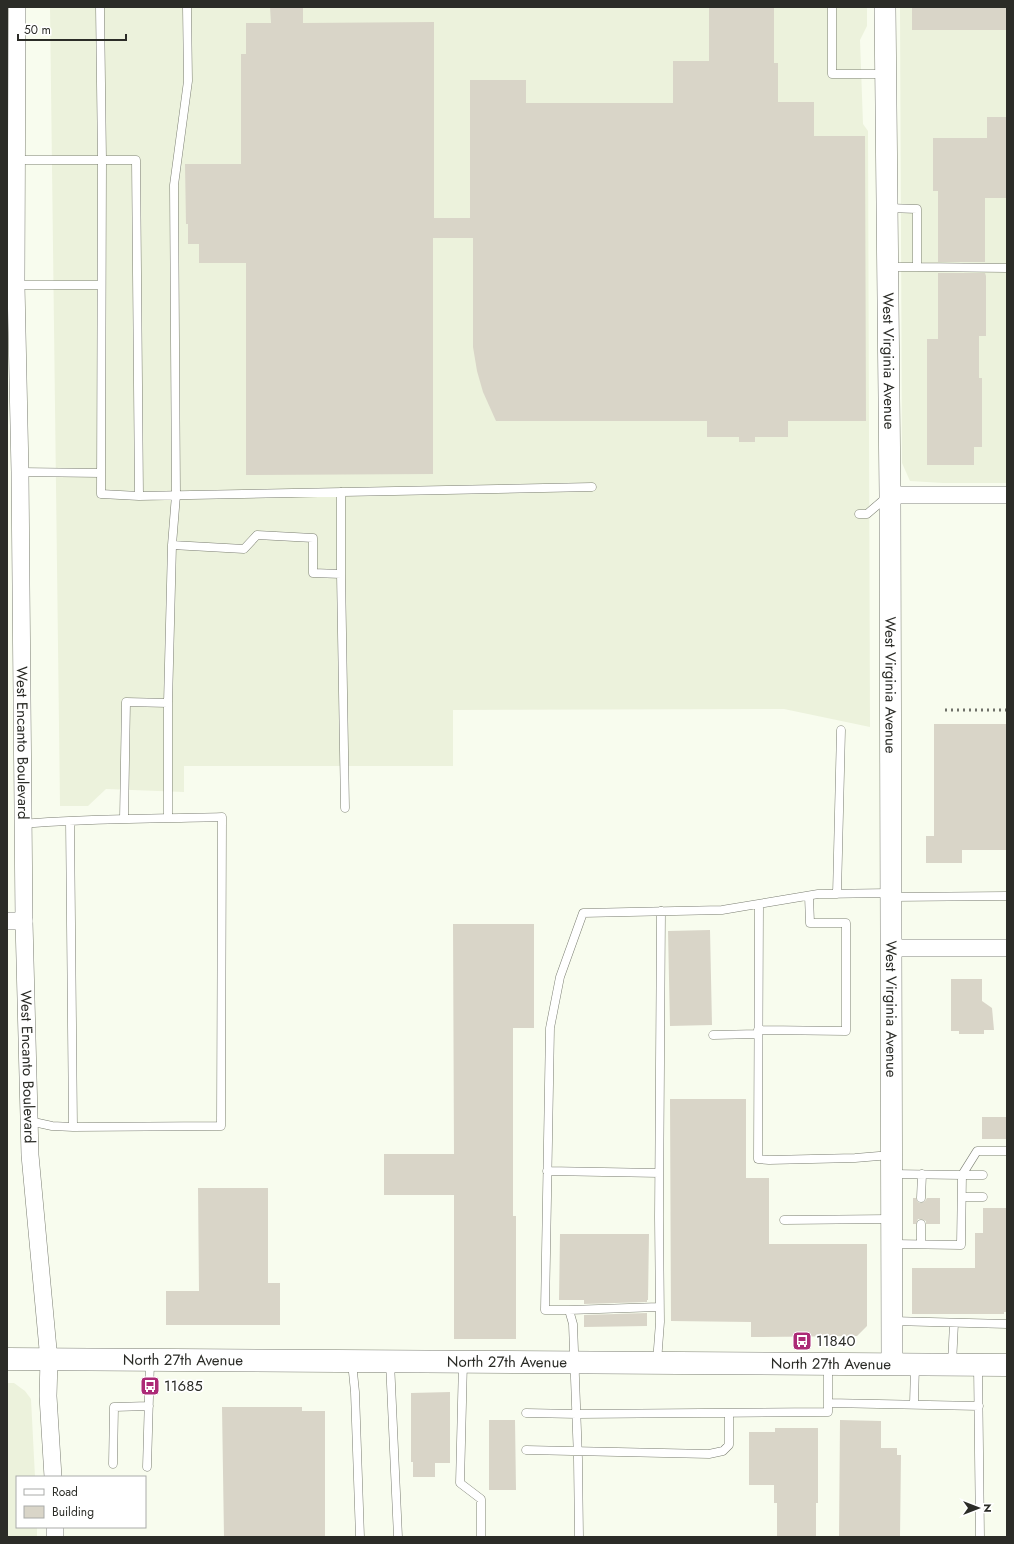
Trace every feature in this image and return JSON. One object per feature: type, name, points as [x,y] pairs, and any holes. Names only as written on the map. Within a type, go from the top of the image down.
[{"type":"main road","name":"North 27th Avenue","points":[[7,1359],[892,1363],[1007,1365]]},
{"type":"street","name":"West Encanto Boulevard","points":[[17,7],[12,54],[17,160],[16,285],[20,472],[14,492],[23,676],[22,824],[24,921],[31,1171],[49,1360],[48,1396],[53,1476]]},
{"type":"street","name":"West Virginia Avenue","points":[[885,7],[890,495],[892,1363]]},
{"type":"street","points":[[890,495],[1007,495]]},
{"type":"street","points":[[7,921],[24,921]]},
{"type":"street","points":[[890,948],[1007,948]]},
{"type":"lane","points":[[100,7],[102,160],[101,494],[139,496],[592,487]]},
{"type":"lane","points":[[168,818],[168,703],[172,545],[176,495],[174,185],[188,81],[187,7]]},
{"type":"lane","points":[[832,7],[832,74],[886,74]]},
{"type":"lane","points":[[17,160],[136,160],[139,496]]},
{"type":"lane","points":[[887,208],[917,209],[917,267]]},
{"type":"lane","points":[[887,267],[1007,268]]},
{"type":"lane","points":[[16,285],[101,285]]},
{"type":"lane","points":[[20,472],[101,473]]},
{"type":"lane","points":[[342,492],[341,574],[345,808]]},
{"type":"lane","points":[[859,514],[867,514],[890,495]]},
{"type":"lane","points":[[172,545],[244,549],[257,536],[313,538],[313,573],[341,574]]},
{"type":"lane","points":[[124,819],[126,702],[168,703]]},
{"type":"lane","points":[[837,894],[841,730]]},
{"type":"lane","points":[[22,824],[124,819],[222,817],[221,1126],[73,1127],[52,1126],[29,1121]]},
{"type":"lane","points":[[70,821],[73,1127]]},
{"type":"lane","points":[[660,1307],[545,1310],[550,1028],[560,977],[583,913],[722,910],[810,896],[837,894],[1007,896]]},
{"type":"lane","points":[[713,1035],[758,1032],[846,1031],[846,923],[810,923],[810,896]]},
{"type":"lane","points":[[759,904],[758,1159],[855,1158],[891,1164],[922,1174],[983,1175]]},
{"type":"lane","points":[[657,1363],[660,1307],[659,1173],[661,911]]},
{"type":"lane","points":[[892,1244],[961,1244],[962,1175],[977,1151],[1007,1151]]},
{"type":"lane","points":[[547,1171],[659,1173]]},
{"type":"lane","points":[[921,1198],[922,1174]]},
{"type":"lane","points":[[962,1197],[983,1197]]},
{"type":"lane","points":[[784,1220],[892,1219]]},
{"type":"lane","points":[[921,1244],[922,1224]]},
{"type":"lane","points":[[569,1310],[573,1324],[575,1362],[579,1537]]},
{"type":"lane","points":[[892,1321],[1007,1324]]},
{"type":"lane","points":[[952,1364],[954,1323]]},
{"type":"lane","points":[[147,1467],[150,1360]]},
{"type":"lane","points":[[352,1361],[355,1392],[360,1537]]},
{"type":"lane","points":[[390,1361],[398,1537]]},
{"type":"lane","points":[[463,1362],[460,1483],[481,1499],[481,1537]]},
{"type":"lane","points":[[526,1413],[828,1412],[828,1363]]},
{"type":"lane","points":[[914,1404],[915,1364]]},
{"type":"lane","points":[[978,1364],[980,1537]]},
{"type":"lane","points":[[828,1403],[979,1406]]},
{"type":"lane","points":[[113,1464],[114,1408],[149,1406]]},
{"type":"lane","points":[[526,1450],[709,1454],[723,1451],[729,1445],[729,1413]]},
{"type":"shaded area","points":[[50,7],[867,7],[867,26],[860,40],[863,124],[868,131],[870,727],[784,709],[453,710],[453,766],[184,766],[184,792],[106,789],[88,806],[60,806]]},
{"type":"shaded area","points":[[900,7],[1007,7],[1007,483],[943,483],[910,481],[902,463]]},
{"type":"shaded area","points":[[7,1383],[14,1383],[25,1391],[31,1399],[35,1476],[16,1476],[16,1528],[37,1528],[37,1537],[7,1537]]},
{"type":"building","points":[[270,7],[303,8],[303,23],[434,22],[434,218],[470,218],[470,80],[526,80],[526,103],[673,103],[673,61],[709,61],[709,7],[774,7],[774,63],[778,63],[778,102],[814,102],[814,136],[865,136],[866,421],[788,421],[788,437],[755,437],[755,442],[739,442],[739,437],[707,437],[707,421],[496,421],[483,392],[477,371],[473,347],[473,238],[433,238],[433,474],[246,475],[246,263],[199,263],[199,244],[188,244],[188,224],[186,224],[185,164],[241,164],[241,54],[246,54],[246,23],[271,23]]},
{"type":"building","points":[[912,7],[1007,7],[1007,30],[912,30]]},
{"type":"building","points":[[987,117],[1007,117],[1007,198],[985,198],[985,262],[938,262],[938,191],[933,191],[933,138],[987,138]]},
{"type":"building","points":[[938,273],[985,273],[986,276],[986,336],[979,336],[979,378],[982,378],[982,447],[974,447],[974,465],[927,465],[927,339],[938,339]]},
{"type":"building","points":[[934,724],[1007,724],[1007,850],[962,850],[962,863],[926,863],[926,836],[934,836]]},
{"type":"building","points":[[453,924],[534,924],[534,1028],[513,1028],[513,1216],[516,1216],[516,1339],[454,1339],[454,1195],[384,1195],[384,1154],[454,1154]]},
{"type":"building","points":[[710,930],[712,1025],[670,1026],[668,931]]},
{"type":"building","points":[[951,979],[982,979],[982,1001],[992,1008],[994,1030],[984,1030],[984,1034],[959,1034],[959,1031],[951,1031]]},
{"type":"building","points":[[670,1099],[746,1099],[746,1178],[769,1178],[769,1244],[867,1244],[867,1326],[857,1336],[751,1337],[751,1322],[671,1321]]},
{"type":"building","points":[[982,1117],[1007,1117],[1007,1139],[982,1139]]},
{"type":"building","points":[[198,1188],[268,1188],[268,1283],[280,1283],[280,1325],[166,1325],[166,1291],[199,1291]]},
{"type":"building","points":[[913,1198],[916,1198],[918,1202],[921,1203],[927,1198],[940,1198],[940,1224],[926,1224],[926,1221],[918,1219],[916,1224],[913,1224]]},
{"type":"building","points":[[983,1208],[1007,1208],[1007,1312],[1004,1312],[1004,1314],[912,1314],[912,1268],[975,1268],[975,1233],[983,1233]]},
{"type":"building","points":[[560,1234],[649,1234],[647,1302],[584,1304],[584,1300],[559,1300]]},
{"type":"building","points":[[647,1313],[647,1326],[584,1327],[584,1315]]},
{"type":"building","points":[[450,1392],[450,1463],[435,1463],[435,1477],[413,1477],[413,1462],[411,1462],[411,1393]]},
{"type":"building","points":[[222,1407],[302,1407],[302,1411],[325,1411],[325,1537],[224,1537]]},
{"type":"building","points":[[489,1420],[515,1420],[516,1490],[489,1490]]},
{"type":"building","points":[[840,1420],[881,1421],[881,1448],[897,1448],[897,1455],[901,1455],[900,1537],[839,1537]]},
{"type":"building","points":[[775,1428],[818,1428],[818,1503],[816,1503],[816,1537],[777,1537],[777,1503],[774,1503],[774,1485],[749,1485],[749,1432],[775,1432]]},
{"type":"railway","points":[[945,710],[1007,710]]},
{"type":"place","name":"11840","points":[[802,1341]]},
{"type":"place","name":"11685","points":[[150,1386]]}]
